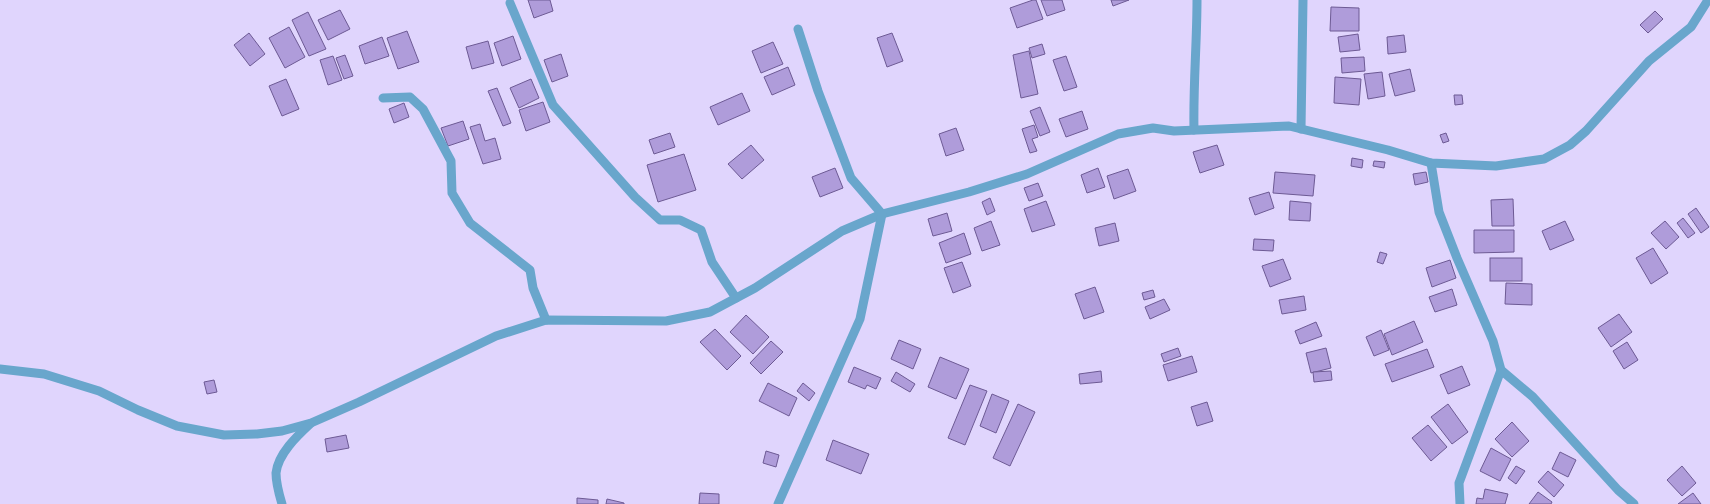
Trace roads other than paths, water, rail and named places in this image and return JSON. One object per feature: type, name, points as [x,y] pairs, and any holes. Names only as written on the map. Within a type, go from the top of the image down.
[{"type":"street","points":[[1194,130],[1193,88],[1197,42],[1197,0]]},
{"type":"street","points":[[1301,129],[1303,0]]},
{"type":"street","points":[[0,369],[51,376],[99,391],[138,410],[177,426],[224,435],[282,431],[311,423],[359,402],[496,336],[546,320],[666,321],[710,312],[736,298],[842,231],[882,214],[969,192],[1027,174],[1118,134],[1153,128],[1174,131],[1289,126],[1388,150],[1431,163],[1496,166],[1544,159],[1570,145],[1598,119],[1649,61],[1691,27],[1709,0]]},
{"type":"street","points":[[510,3],[553,105],[635,197],[660,220],[680,220],[701,230],[712,262],[736,298]]},
{"type":"street","points":[[798,29],[818,91],[851,178],[882,214]]},
{"type":"street","points":[[383,98],[410,97],[423,109],[451,161],[452,193],[470,223],[530,270],[533,288],[546,320]]},
{"type":"street","points":[[1431,163],[1439,212],[1493,341],[1501,370],[1533,397],[1618,490],[1634,504]]},
{"type":"street","points":[[778,504],[860,319],[882,214]]},
{"type":"street","points":[[1460,504],[1459,483],[1501,370]]},
{"type":"street","points":[[282,504],[276,472],[282,457],[292,442],[311,423]]}]
